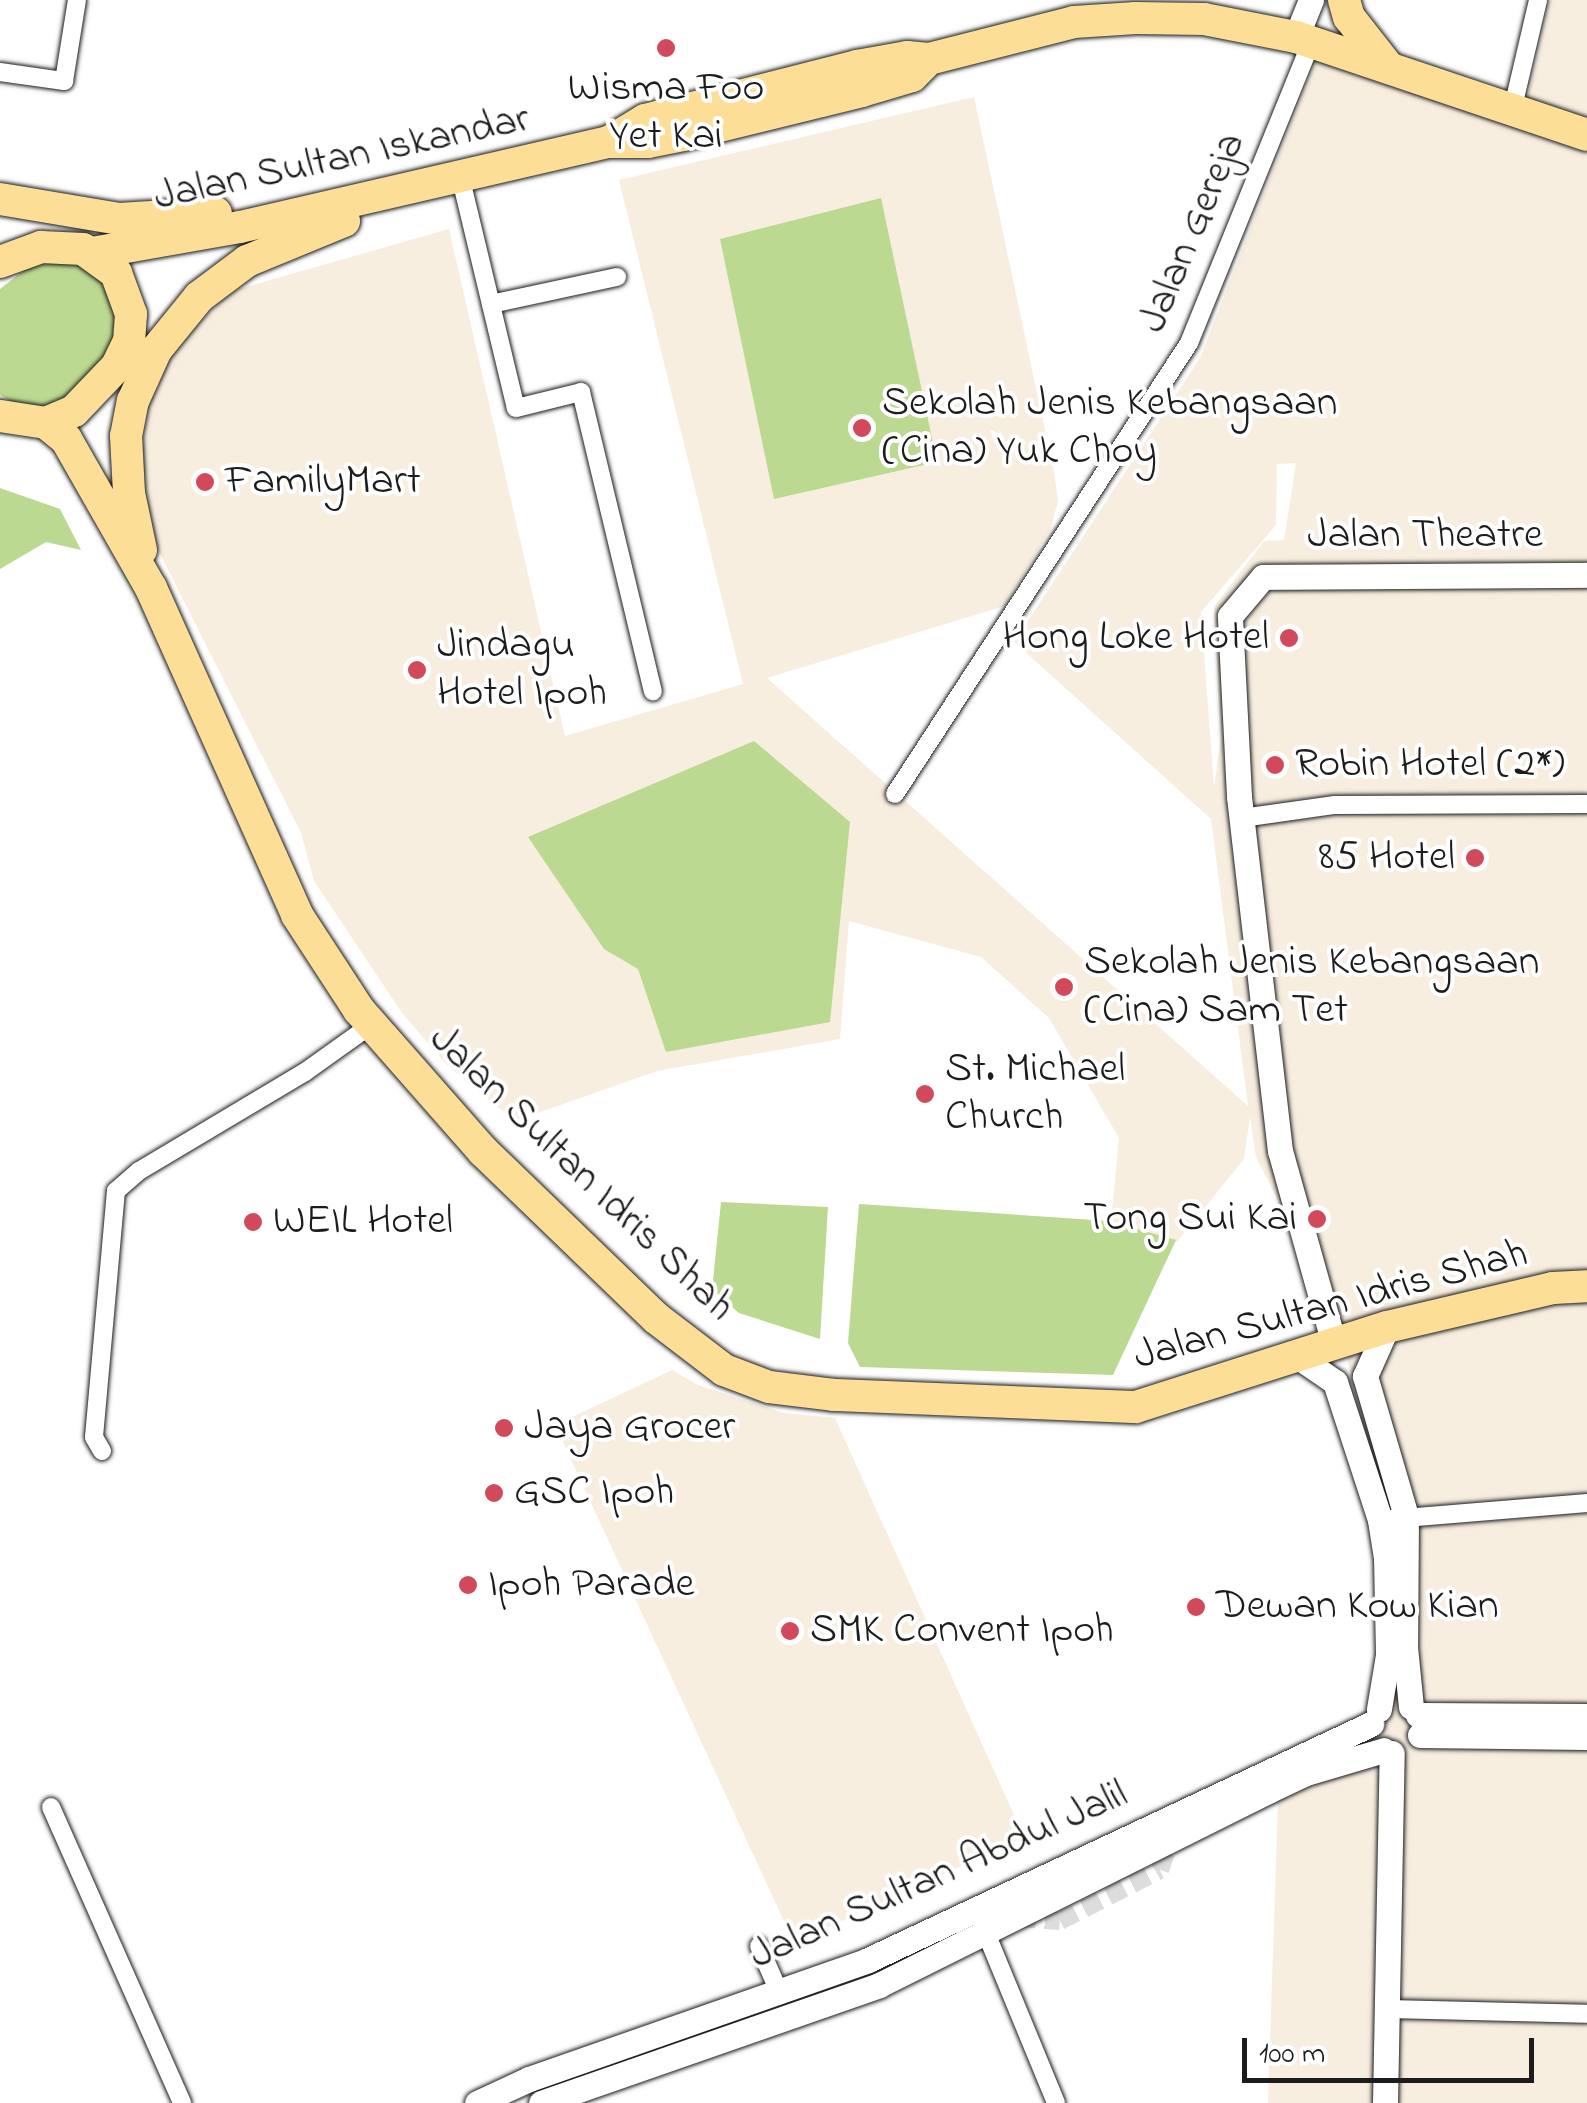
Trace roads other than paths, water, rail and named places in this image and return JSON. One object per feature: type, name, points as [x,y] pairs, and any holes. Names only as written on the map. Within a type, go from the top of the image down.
[{"type":"highway","points":[[1344,0],[1349,17],[1388,67]]},
{"type":"highway","name":"Jalan Sultan Iskandar","points":[[8,252],[69,246],[92,253],[221,231],[609,142],[648,142],[912,76],[929,59],[1072,11],[1204,19],[1304,40],[1587,135]]},
{"type":"highway","points":[[151,588],[129,494],[126,436],[140,383],[169,332],[214,284],[263,252],[383,207],[463,188],[512,166]]},
{"type":"highway","points":[[0,199],[120,219],[175,218],[298,201],[452,168],[512,166]]},
{"type":"highway","points":[[0,416],[46,423],[74,412],[98,390],[129,340],[131,314],[124,287],[92,253]]},
{"type":"highway","name":"Jalan Sultan Idris Shah","points":[[46,423],[66,439],[151,588],[309,935],[371,1025],[515,1181],[687,1346],[724,1370],[769,1386],[935,1401],[1136,1406],[1387,1327],[1553,1288],[1587,1286]]},
{"type":"highway","points":[[309,935],[344,954],[376,1002],[484,1121],[515,1181]]},
{"type":"street","points":[[0,72],[64,81],[77,0]]},
{"type":"street","points":[[1304,40],[1311,0]]},
{"type":"street","points":[[1512,107],[1538,0]]},
{"type":"street","name":"Jalan Gereja","points":[[895,794],[1189,343],[1304,40]]},
{"type":"street","points":[[463,188],[516,408],[581,392],[653,691]]},
{"type":"street","points":[[491,304],[617,278]]},
{"type":"street","name":"Jalan Theatre","points":[[1242,818],[1230,616],[1263,578],[1587,575]]},
{"type":"street","points":[[1334,1344],[1280,1151],[1242,818],[1335,805],[1587,804]]},
{"type":"street","points":[[102,1452],[94,1437],[116,1191],[139,1171],[306,1072],[371,1025]]},
{"type":"street","points":[[1297,1356],[1335,1382],[1393,1518],[1386,1557],[1388,1655],[1373,1740],[1388,1751],[1412,1747],[1416,1719],[1393,1518],[1365,1376],[1387,1327]]},
{"type":"street","points":[[1393,1518],[1587,1503]]},
{"type":"street","points":[[1375,1716],[1394,1702],[1416,1719],[1587,1737]]},
{"type":"street","name":"Jalan Sultan Abdul Jalil","points":[[476,2103],[530,2078],[780,1994],[868,1960],[1375,1716]]},
{"type":"street","points":[[1416,1719],[1587,1716]]},
{"type":"street","points":[[1385,2103],[1388,1751]]},
{"type":"street","name":"Jalan Sultan Abdul Jalil","points":[[541,2103],[878,1985],[1281,1785],[1388,1751]]},
{"type":"street","points":[[50,1807],[182,2103]]},
{"type":"street","points":[[986,1933],[1056,2103]]},
{"type":"street","points":[[759,1946],[780,1994]]},
{"type":"street","points":[[1387,2010],[1587,2014]]},
{"type":"tunnel","points":[[1018,1918],[1060,1921],[1160,1870],[1171,1838]]},
{"type":"place","name":"Wisma Foo Yet Kai","points":[[666,48]]},
{"type":"place","name":"Sekolah Jenis Kebangsaan (Cina) Yuk Choy","points":[[862,428]]},
{"type":"place","name":"FamilyMart","points":[[205,482]]},
{"type":"place","name":"Hong Loke Hotel","points":[[1289,638]]},
{"type":"place","name":"Jindagu Hotel Ipoh","points":[[417,670]]},
{"type":"place","name":"Robin Hotel (2*)","points":[[1275,765]]},
{"type":"place","name":"85 Hotel","points":[[1475,858]]},
{"type":"place","name":"Sekolah Jenis Kebangsaan (Cina) Sam Tet","points":[[1064,987]]},
{"type":"place","name":"St. Michael Church","points":[[925,1094]]},
{"type":"place","name":"Tong Sui Kai","points":[[1317,1219]]},
{"type":"place","name":"WEIL Hotel","points":[[253,1222]]},
{"type":"place","name":"Jaya Grocer","points":[[504,1428]]},
{"type":"place","name":"GSC Ipoh","points":[[494,1493]]},
{"type":"place","name":"Ipoh Parade","points":[[468,1585]]},
{"type":"place","name":"Dewan Kow Kian","points":[[1196,1607]]},
{"type":"place","name":"SMK Convent Ipoh","points":[[790,1631]]}]
